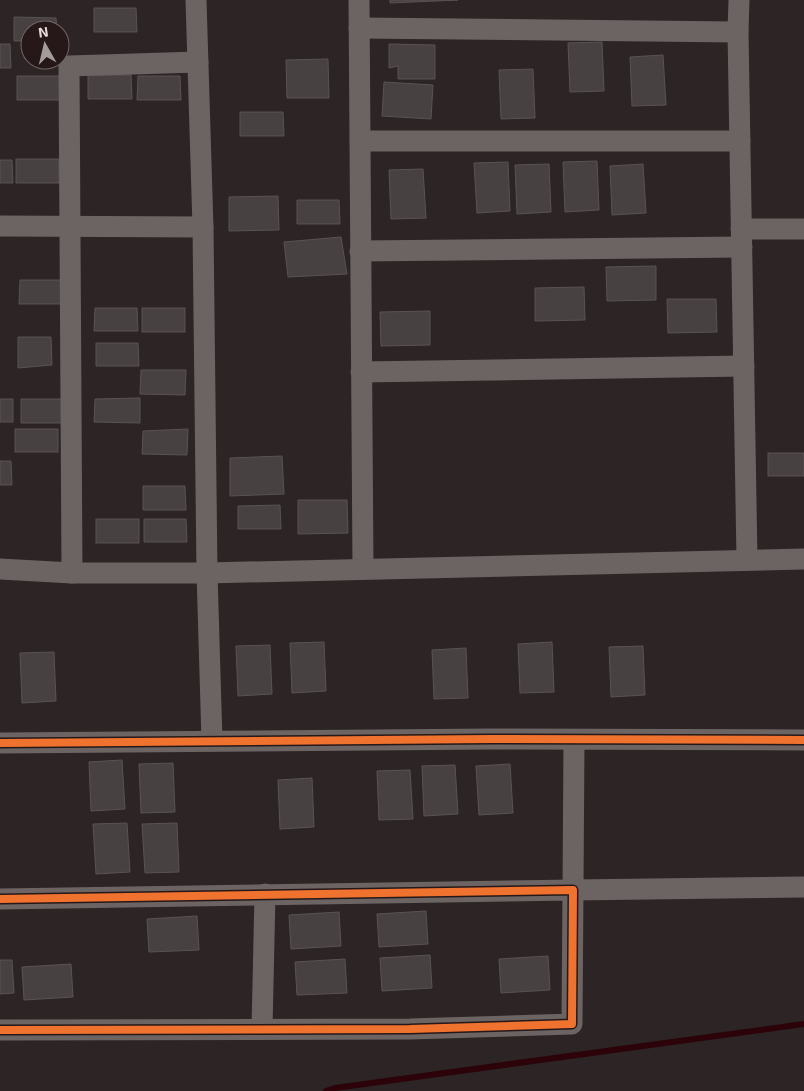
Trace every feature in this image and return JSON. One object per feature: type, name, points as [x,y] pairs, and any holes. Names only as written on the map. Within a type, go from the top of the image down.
[{"type":"street","points":[[196,0],[203,227],[207,573],[212,741]]},
{"type":"street","points":[[359,0],[362,569]]},
{"type":"street","points":[[739,0],[747,560]]},
{"type":"street","points":[[359,28],[738,32]]},
{"type":"street","points":[[72,572],[68,66],[198,62]]},
{"type":"street","points":[[360,141],[740,141]]},
{"type":"street","points":[[0,226],[203,227]]},
{"type":"street","points":[[360,251],[742,238],[804,228]]},
{"type":"street","points":[[361,372],[744,366]]},
{"type":"street","points":[[0,569],[72,572],[207,573],[804,559]]},
{"type":"street","points":[[0,1030],[410,1029],[572,1024],[574,740]]},
{"type":"street","points":[[0,743],[804,740]]},
{"type":"street","points":[[0,899],[804,886]]},
{"type":"street","points":[[262,1029],[265,894]]},
{"type":"building","points":[[390,0],[458,0],[390,3]]},
{"type":"building","points":[[94,8],[136,8],[137,32],[94,32]]},
{"type":"building","points":[[14,17],[56,18],[56,20],[20,20],[20,41],[14,41]]},
{"type":"building","points":[[602,42],[604,91],[570,92],[568,43]]},
{"type":"building","points":[[0,44],[10,44],[11,68],[0,68]]},
{"type":"building","points":[[389,44],[435,45],[435,79],[398,79],[398,66],[389,68]]},
{"type":"building","points":[[663,55],[666,105],[632,106],[630,57]]},
{"type":"building","points":[[328,59],[329,98],[287,98],[286,60]]},
{"type":"building","points":[[533,69],[535,118],[501,119],[499,70]]},
{"type":"building","points":[[88,75],[131,75],[132,99],[88,99]]},
{"type":"building","points":[[17,76],[60,76],[60,100],[17,100]]},
{"type":"building","points":[[138,76],[180,76],[181,100],[137,100]]},
{"type":"building","points":[[384,82],[433,85],[431,119],[382,116]]},
{"type":"building","points":[[240,112],[283,112],[284,136],[240,136]]},
{"type":"building","points":[[16,159],[59,159],[59,183],[16,183]]},
{"type":"building","points":[[0,160],[12,160],[13,183],[0,183]]},
{"type":"building","points":[[597,161],[599,210],[565,212],[563,162]]},
{"type":"building","points":[[508,162],[510,211],[477,213],[474,163]]},
{"type":"building","points":[[549,164],[551,212],[517,214],[515,165]]},
{"type":"building","points":[[643,164],[646,213],[612,215],[610,166]]},
{"type":"building","points":[[423,169],[426,218],[391,219],[389,170]]},
{"type":"building","points":[[278,196],[279,230],[229,231],[229,197]]},
{"type":"building","points":[[297,200],[339,200],[340,224],[297,224]]},
{"type":"building","points":[[341,237],[347,274],[288,277],[284,242]]},
{"type":"building","points":[[656,266],[656,300],[607,301],[606,267]]},
{"type":"building","points":[[20,280],[62,280],[63,304],[19,304]]},
{"type":"building","points":[[584,287],[585,320],[535,321],[535,288]]},
{"type":"building","points":[[667,299],[716,299],[717,332],[668,333]]},
{"type":"building","points":[[95,308],[137,308],[138,331],[94,331]]},
{"type":"building","points":[[142,308],[185,308],[185,332],[142,332]]},
{"type":"building","points":[[430,311],[430,345],[381,346],[380,312]]},
{"type":"building","points":[[18,337],[51,337],[52,365],[18,368]]},
{"type":"building","points":[[96,343],[138,343],[139,366],[96,366]]},
{"type":"building","points":[[141,370],[186,370],[185,395],[140,394]]},
{"type":"building","points":[[140,398],[140,423],[94,422],[95,399]]},
{"type":"building","points":[[0,399],[13,399],[13,422],[0,422]]},
{"type":"building","points":[[21,399],[63,399],[64,423],[21,423]]},
{"type":"building","points":[[15,429],[58,429],[58,452],[15,452]]},
{"type":"building","points":[[188,429],[187,455],[142,454],[143,431]]},
{"type":"building","points":[[768,453],[804,453],[804,476],[768,476]]},
{"type":"building","points":[[282,456],[284,494],[230,496],[230,458]]},
{"type":"building","points":[[0,461],[11,461],[12,485],[0,485]]},
{"type":"building","points":[[143,486],[185,486],[186,510],[143,510]]},
{"type":"building","points":[[298,500],[347,500],[348,533],[298,534]]},
{"type":"building","points":[[280,505],[281,529],[238,529],[238,506]]},
{"type":"building","points":[[96,519],[139,519],[139,543],[96,543]]},
{"type":"building","points":[[144,519],[186,519],[187,542],[144,542]]},
{"type":"building","points":[[324,642],[326,691],[292,693],[290,643]]},
{"type":"building","points":[[552,642],[554,692],[520,693],[518,644]]},
{"type":"building","points":[[270,645],[272,694],[238,696],[236,646]]},
{"type":"building","points":[[643,646],[645,695],[611,697],[609,647]]},
{"type":"building","points":[[466,648],[468,698],[434,699],[432,650]]},
{"type":"building","points":[[54,652],[56,701],[22,703],[20,653]]},
{"type":"building","points":[[122,760],[125,809],[91,811],[89,762]]},
{"type":"building","points":[[173,763],[175,812],[141,813],[139,764]]},
{"type":"building","points":[[510,764],[513,813],[479,815],[476,766]]},
{"type":"building","points":[[455,765],[458,814],[424,816],[422,766]]},
{"type":"building","points":[[410,770],[413,819],[379,820],[377,771]]},
{"type":"building","points":[[312,778],[314,827],[280,829],[278,780]]},
{"type":"building","points":[[127,823],[130,872],[96,874],[93,824]]},
{"type":"building","points":[[177,823],[179,872],[145,873],[142,824]]},
{"type":"building","points":[[426,911],[428,944],[379,947],[377,914]]},
{"type":"building","points":[[339,912],[341,946],[291,949],[289,915]]},
{"type":"building","points":[[197,916],[199,950],[149,952],[147,919]]},
{"type":"building","points":[[430,955],[432,988],[382,991],[380,958]]},
{"type":"building","points":[[548,956],[550,990],[501,993],[499,959]]},
{"type":"building","points":[[345,959],[347,993],[297,995],[295,962]]},
{"type":"building","points":[[0,960],[12,960],[14,993],[0,994]]},
{"type":"building","points":[[71,964],[73,997],[24,1000],[22,967]]},
{"type":"waterway","points":[[326,1091],[335,1088],[804,1024]]},
{"type":"cycle path","points":[[0,743],[491,739],[804,740]]},
{"type":"cycle path","points":[[0,899],[573,890],[572,1024],[410,1029],[0,1030]]}]
